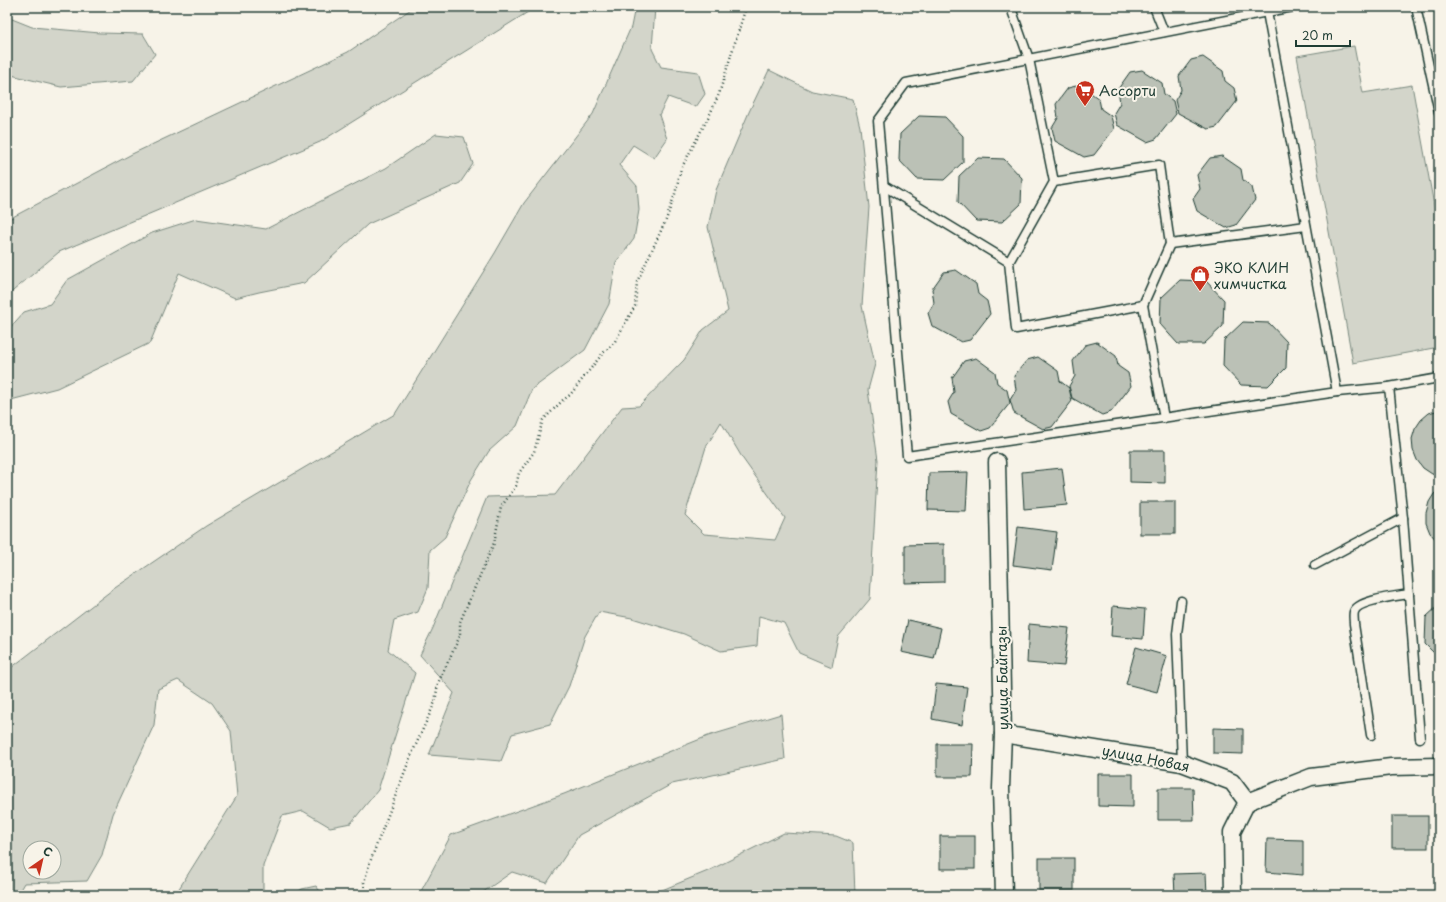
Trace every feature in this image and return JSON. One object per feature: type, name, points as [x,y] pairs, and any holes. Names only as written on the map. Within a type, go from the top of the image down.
[{"type":"street","name":"улица Байгазы","points":[[997,462],[1003,734],[1001,788],[1004,895]]},
{"type":"street","name":"улица Новая","points":[[1003,734],[1182,763],[1232,782],[1247,802]]},
{"type":"street","points":[[1233,895],[1232,832],[1247,802],[1311,777],[1391,767],[1439,766]]},
{"type":"lane","points":[[1010,7],[1012,8],[1029,59],[1054,182],[1009,262],[1016,329],[1143,305]]},
{"type":"lane","points":[[1154,7],[1164,32]]},
{"type":"lane","points":[[1293,7],[906,83],[878,121],[907,456],[1337,392],[1389,387],[1439,378]]},
{"type":"lane","points":[[1416,7],[1439,110]]},
{"type":"lane","points":[[1267,12],[1337,392]]},
{"type":"lane","points":[[1054,182],[1159,165],[1170,244],[1143,305],[1164,418]]},
{"type":"lane","points":[[884,186],[1009,262]]},
{"type":"lane","points":[[1170,244],[1306,226]]},
{"type":"lane","points":[[1389,387],[1403,518],[1420,738]]},
{"type":"lane","points":[[1315,565],[1403,518]]},
{"type":"lane","points":[[1371,735],[1354,624],[1354,611],[1356,607],[1364,603],[1409,594]]},
{"type":"lane","points":[[1181,601],[1177,634],[1182,763]]},
{"type":"path","points":[[365,895],[364,882],[370,862],[410,758],[435,702],[438,683],[460,636],[460,622],[494,543],[501,507],[516,486],[519,473],[534,452],[543,420],[570,395],[603,353],[614,343],[635,306],[637,282],[666,220],[675,194],[681,169],[710,114],[718,94],[746,7]]},
{"type":"shaded area","points":[[414,7],[536,7],[320,142],[59,252],[7,296],[7,220],[132,154],[348,52]]},
{"type":"shaded area","points":[[635,7],[655,7],[652,49],[661,67],[698,72],[705,94],[696,107],[668,97],[659,115],[667,139],[654,158],[633,145],[619,165],[637,186],[639,210],[634,239],[616,263],[609,304],[585,350],[532,389],[517,426],[489,451],[471,480],[445,537],[430,550],[428,588],[418,612],[394,620],[388,650],[415,673],[378,790],[351,823],[330,827],[303,811],[282,816],[263,866],[263,893],[267,895],[175,895],[237,796],[231,731],[212,703],[178,680],[158,689],[154,725],[113,814],[102,855],[87,881],[24,883],[17,895],[7,895],[7,671],[112,590],[206,526],[395,414],[495,253],[524,203],[593,114],[631,27]]},
{"type":"shaded area","points":[[7,17],[32,27],[100,33],[143,34],[155,54],[133,81],[61,87],[7,74]]},
{"type":"shaded area","points":[[1354,46],[1363,93],[1412,85],[1439,233],[1439,347],[1353,363],[1297,56]]},
{"type":"shaded area","points":[[769,70],[812,91],[853,99],[860,127],[869,207],[862,306],[875,364],[868,390],[878,460],[870,599],[838,637],[832,667],[799,653],[784,623],[759,616],[757,646],[721,651],[684,634],[632,618],[599,612],[585,636],[569,686],[550,724],[512,734],[501,761],[429,755],[454,693],[420,655],[433,628],[487,497],[555,495],[622,407],[639,406],[684,360],[703,330],[728,311],[708,227],[716,190],[749,112]],"holes":[[[721,422],[743,459],[785,518],[775,540],[704,534],[685,515],[706,447]]]},
{"type":"shaded area","points":[[436,134],[464,137],[473,164],[460,183],[368,224],[304,283],[235,298],[179,273],[150,343],[57,388],[7,401],[7,331],[24,312],[50,304],[67,280],[152,233],[196,219],[266,229],[386,168]]},
{"type":"shaded area","points":[[781,714],[785,759],[672,784],[579,835],[547,883],[512,872],[479,895],[419,895],[451,835],[564,794],[708,736]]},
{"type":"shaded area","points":[[784,833],[836,836],[853,843],[855,895],[650,895],[708,871]]},
{"type":"shaded area","points":[[316,886],[323,895],[292,895],[302,889]]},
{"type":"building","points":[[1068,7],[1098,7],[1096,9],[1070,9]]},
{"type":"building","points":[[1203,57],[1223,71],[1225,81],[1234,88],[1237,101],[1217,127],[1208,129],[1178,113],[1175,100],[1181,90],[1179,76],[1191,60]]},
{"type":"building","points":[[1142,70],[1162,83],[1164,94],[1173,101],[1176,114],[1156,139],[1147,142],[1117,125],[1114,113],[1120,103],[1118,89],[1130,72]]},
{"type":"building","points":[[1080,85],[1099,99],[1101,109],[1111,116],[1114,129],[1094,155],[1084,157],[1055,141],[1052,128],[1058,118],[1056,104],[1068,88]]},
{"type":"building","points":[[919,116],[945,117],[963,136],[963,162],[944,180],[917,179],[899,160],[900,134]]},
{"type":"building","points":[[1222,156],[1241,169],[1243,180],[1252,187],[1255,200],[1236,225],[1226,228],[1197,211],[1193,199],[1200,189],[1197,175],[1210,158]]},
{"type":"building","points":[[978,158],[1004,159],[1022,178],[1021,204],[1002,222],[976,221],[958,202],[959,176]]},
{"type":"building","points":[[956,270],[976,284],[978,294],[987,301],[990,314],[970,340],[961,342],[932,326],[928,313],[934,303],[932,289],[944,272]]},
{"type":"building","points":[[1180,280],[1206,281],[1224,300],[1223,326],[1204,344],[1178,344],[1160,324],[1161,298]]},
{"type":"building","points":[[1243,322],[1269,323],[1287,342],[1286,368],[1268,386],[1241,385],[1223,366],[1224,340]]},
{"type":"building","points":[[1097,342],[1116,356],[1118,366],[1128,373],[1131,386],[1111,412],[1102,415],[1072,398],[1069,386],[1075,376],[1073,361],[1085,345]]},
{"type":"building","points":[[1038,357],[1058,371],[1060,381],[1069,388],[1072,401],[1052,427],[1043,429],[1014,413],[1010,400],[1016,390],[1014,376],[1027,360]]},
{"type":"building","points":[[976,358],[995,372],[997,383],[1007,390],[1010,403],[990,428],[981,431],[951,414],[948,402],[954,392],[952,378],[964,361]]},
{"type":"building","points":[[1439,410],[1439,476],[1432,474],[1423,468],[1417,460],[1413,450],[1412,439],[1415,429],[1421,420],[1429,413]]},
{"type":"building","points":[[1130,450],[1165,450],[1165,483],[1130,482]]},
{"type":"building","points":[[1062,468],[1067,505],[1024,509],[1022,472]]},
{"type":"building","points":[[968,472],[966,511],[928,510],[929,473]]},
{"type":"building","points":[[1439,490],[1439,543],[1430,533],[1426,523],[1426,513],[1429,502],[1434,494]]},
{"type":"building","points":[[1140,502],[1175,502],[1175,534],[1140,534]]},
{"type":"building","points":[[1018,527],[1057,532],[1052,570],[1013,565]]},
{"type":"building","points":[[944,544],[944,582],[905,583],[905,545]]},
{"type":"building","points":[[1439,605],[1439,658],[1425,644],[1426,617]]},
{"type":"building","points":[[1113,606],[1145,609],[1143,639],[1111,636]]},
{"type":"building","points":[[908,620],[941,628],[934,659],[901,652]]},
{"type":"building","points":[[1029,624],[1069,628],[1064,666],[1027,663]]},
{"type":"building","points":[[1136,647],[1167,656],[1157,692],[1126,684]]},
{"type":"building","points":[[936,684],[967,687],[962,725],[932,719]]},
{"type":"building","points":[[1213,728],[1243,729],[1243,754],[1213,753]]},
{"type":"building","points":[[937,744],[973,744],[972,777],[937,777]]},
{"type":"building","points":[[1098,774],[1133,774],[1133,807],[1098,806]]},
{"type":"building","points":[[1158,788],[1193,788],[1194,820],[1158,820]]},
{"type":"building","points":[[1392,816],[1428,816],[1428,848],[1392,848]]},
{"type":"building","points":[[940,836],[975,836],[975,869],[940,869]]},
{"type":"building","points":[[1267,839],[1303,840],[1303,875],[1266,872]]},
{"type":"building","points":[[1039,858],[1074,858],[1074,890],[1039,890]]},
{"type":"building","points":[[1206,873],[1207,895],[1175,895],[1174,874]]},
{"type":"place","name":"Ассорти","points":[[1085,107]]},
{"type":"place","name":"ЭКО КЛИН химчистка","points":[[1200,292]]}]
